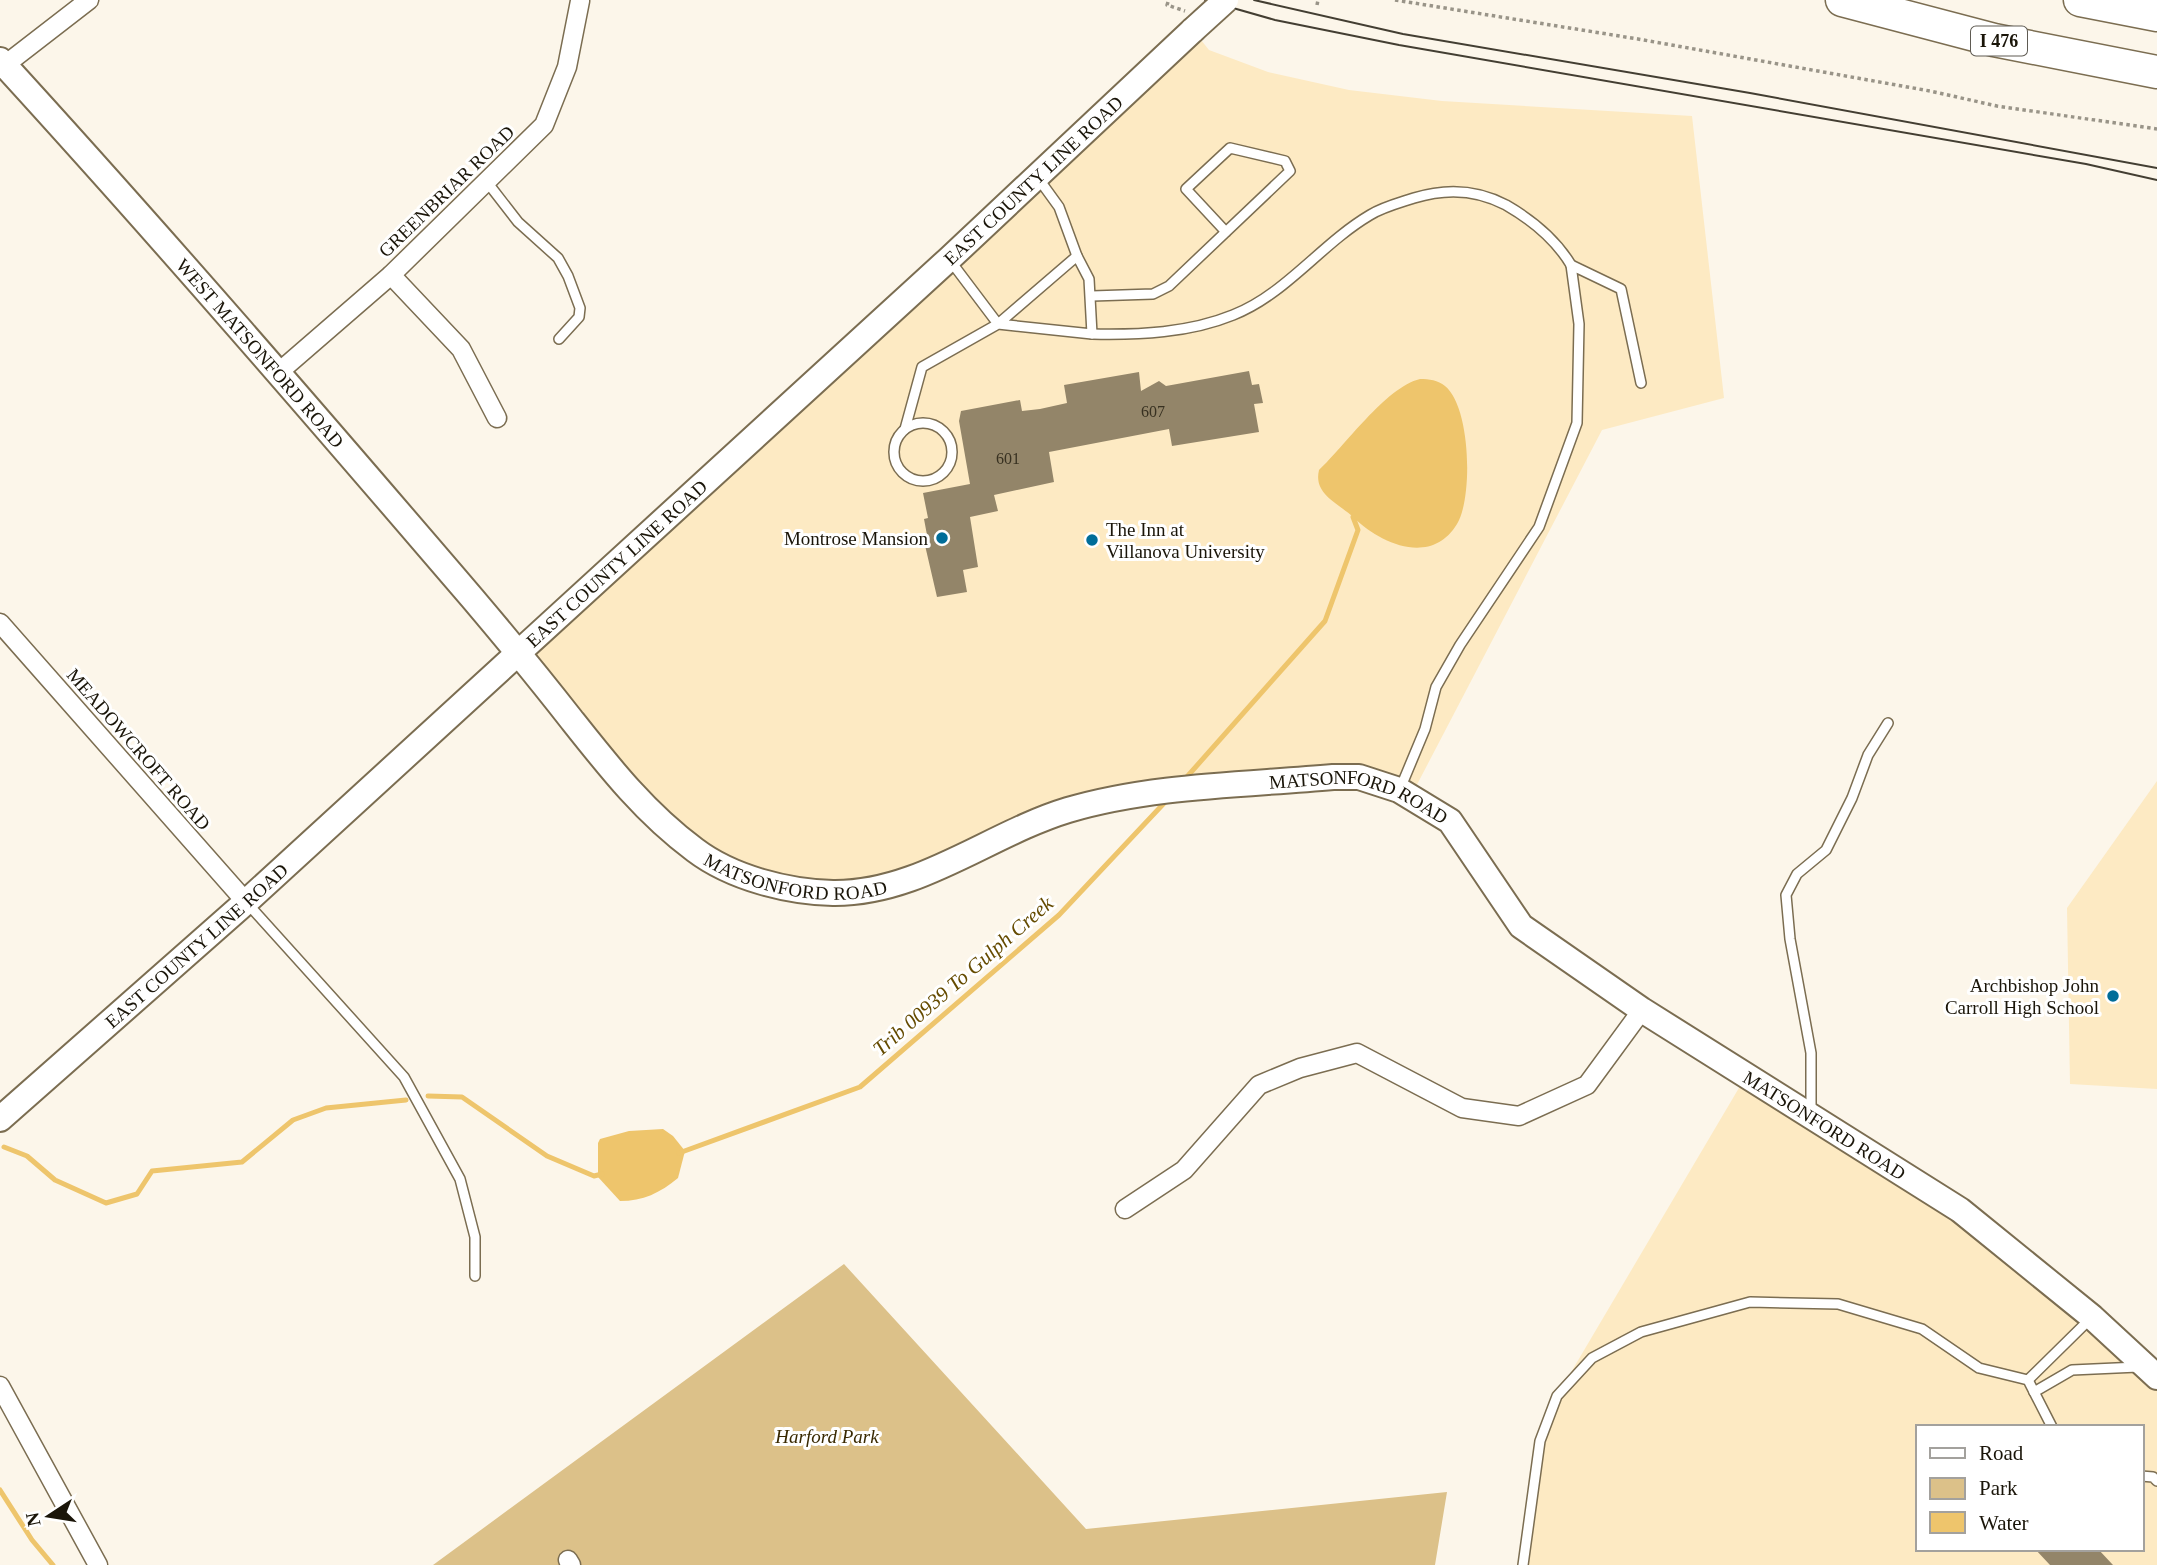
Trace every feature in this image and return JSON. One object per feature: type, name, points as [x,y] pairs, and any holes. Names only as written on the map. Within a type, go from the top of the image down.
[{"type":"highway","name":"I 476","points":[[1842,0],[1994,40],[2157,72]]},
{"type":"highway","points":[[2080,0],[2157,15]]},
{"type":"main road","name":"EAST COUNTY LINE ROAD","points":[[0,1119],[246,902],[517,651],[949,259],[1037,177],[1193,22],[1226,0]]},
{"type":"main road","name":"WEST MATSONFORD ROAD","points":[[2,62],[279,373],[517,651]]},
{"type":"main road","name":"MATSONFORD ROAD","points":[[517,651],[634,797],[668,829],[700,854],[729,869],[801,891],[838,893],[876,889],[918,876],[1062,812],[1120,796],[1359,777],[1399,790],[1450,821],[1521,926],[1642,1010],[1960,1210],[2092,1317],[2151,1372]]},
{"type":"street","points":[[2,62],[89,0]]},
{"type":"street","name":"GREENBRIAR ROAD","points":[[279,373],[391,275],[544,125],[567,66],[580,1]]},
{"type":"street","points":[[391,275],[461,349],[497,418]]},
{"type":"street","name":"MEADOWCROFT ROAD","points":[[0,623],[246,902]]},
{"type":"street","points":[[1125,1209],[1184,1170],[1259,1085],[1300,1068],[1357,1053],[1462,1108],[1518,1116],[1587,1085],[1642,1010]]},
{"type":"street","points":[[0,1386],[99,1565]]},
{"type":"lane","points":[[1092,296],[1153,294],[1169,285],[1226,232],[1290,171],[1285,161],[1230,148],[1186,189],[1226,232]]},
{"type":"lane","points":[[1037,177],[1059,207],[1077,256],[1089,279],[1092,334]]},
{"type":"lane","points":[[487,182],[518,222],[558,258],[568,276],[580,307],[579,317],[559,339]]},
{"type":"lane","points":[[949,259],[998,324],[1092,334],[1135,335],[1188,327],[1234,315],[1285,284],[1371,215],[1427,194],[1463,190],[1488,195],[1537,224],[1571,265],[1621,289],[1641,383]]},
{"type":"lane","points":[[905,429],[912,425],[930,424],[946,433],[952,450],[951,460],[941,475],[933,479],[915,480],[900,470],[894,453],[898,436],[905,429],[922,367],[998,324],[1077,256]]},
{"type":"lane","points":[[1399,790],[1424,729],[1436,687],[1460,645],[1539,527],[1577,423],[1578,324],[1571,265]]},
{"type":"lane","points":[[1811,1116],[1811,1053],[1790,939],[1786,895],[1797,874],[1826,850],[1852,797],[1868,755],[1888,723]]},
{"type":"lane","points":[[246,902],[404,1077],[460,1179],[475,1237],[475,1276]]},
{"type":"lane","points":[[1523,1565],[1540,1441],[1557,1396],[1592,1358],[1641,1332],[1750,1302],[1838,1304],[1922,1329],[1979,1368],[2028,1380],[2051,1425]]},
{"type":"lane","points":[[2028,1380],[2092,1317]]},
{"type":"lane","points":[[2034,1392],[2072,1370],[2151,1372]]},
{"type":"path","points":[[1395,0],[1930,91],[1997,106],[2157,129]]},
{"type":"path","points":[[1168,2],[1167,5],[1193,22]]},
{"type":"shaded area","name":"The Inn at Villanova University","points":[[1193,30],[1209,50],[1268,72],[1349,90],[1442,101],[1692,116],[1724,398],[1602,430],[1410,798],[1359,777],[1120,796],[838,893],[700,854],[517,651]]},
{"type":"shaded area","name":"Archbishop John Carroll High School","points":[[2157,781],[2157,1089],[2070,1084],[2067,908]]},
{"type":"shaded area","points":[[1746,1076],[1960,1210],[2157,1377],[2157,1565],[1523,1565],[1540,1441],[1557,1396]]},
{"type":"green space","name":"Harford Park","points":[[844,1264],[1086,1529],[1447,1492],[1435,1565],[433,1565]]},
{"type":"water","points":[[1420,379],[1439,382],[1454,397],[1464,432],[1467,474],[1466,494],[1457,524],[1446,537],[1434,545],[1420,548],[1405,547],[1377,536],[1329,498],[1323,492],[1318,479],[1319,470],[1380,405],[1393,393]]},
{"type":"water","points":[[663,1129],[673,1136],[685,1151],[678,1178],[651,1195],[620,1201],[598,1177],[600,1139],[629,1131]]},
{"type":"building","points":[[1249,371],[1252,385],[1259,384],[1263,403],[1254,404],[1259,432],[1172,446],[1169,429],[1049,452],[1054,482],[994,495],[998,511],[970,517],[978,567],[963,570],[967,592],[937,597],[924,541],[927,535],[924,519],[928,518],[923,493],[970,484],[959,421],[961,411],[1020,400],[1022,411],[1040,409],[1067,403],[1064,385],[1139,372],[1141,391],[1159,381],[1166,386]]},
{"type":"building","points":[[2037,1551],[2100,1551],[2113,1565],[2050,1565]]},
{"type":"waterway","name":"Trib 00939 To Gulph Creek","points":[[1185,779],[1325,621],[1358,530],[1353,517]]},
{"type":"waterway","name":"Trib 00939 To Gulph Creek","points":[[679,1153],[860,1087],[1059,915],[1167,800]]},
{"type":"waterway","name":"Trib 00939 To Gulph Creek","points":[[428,1096],[462,1097],[547,1156],[594,1176],[602,1174]]},
{"type":"waterway","name":"Trib 00939 To Gulph Creek","points":[[4,1147],[27,1156],[55,1180],[106,1203],[137,1194],[152,1171],[242,1162],[293,1120],[326,1108],[406,1100]]},
{"type":"waterway","points":[[0,1490],[32,1540],[53,1565]]},
{"type":"tram line","points":[[1205,0],[1275,20],[1399,45],[2086,164],[2157,180]]},
{"type":"tram line","points":[[1254,0],[1403,34],[1750,93],[2157,168]]},
{"type":"place","name":"Montrose Mansion","points":[[942,538]]},
{"type":"place","name":"The Inn at Villanova University","points":[[1092,540]]},
{"type":"place","name":"Archbishop John Carroll High School","points":[[2113,996]]}]
